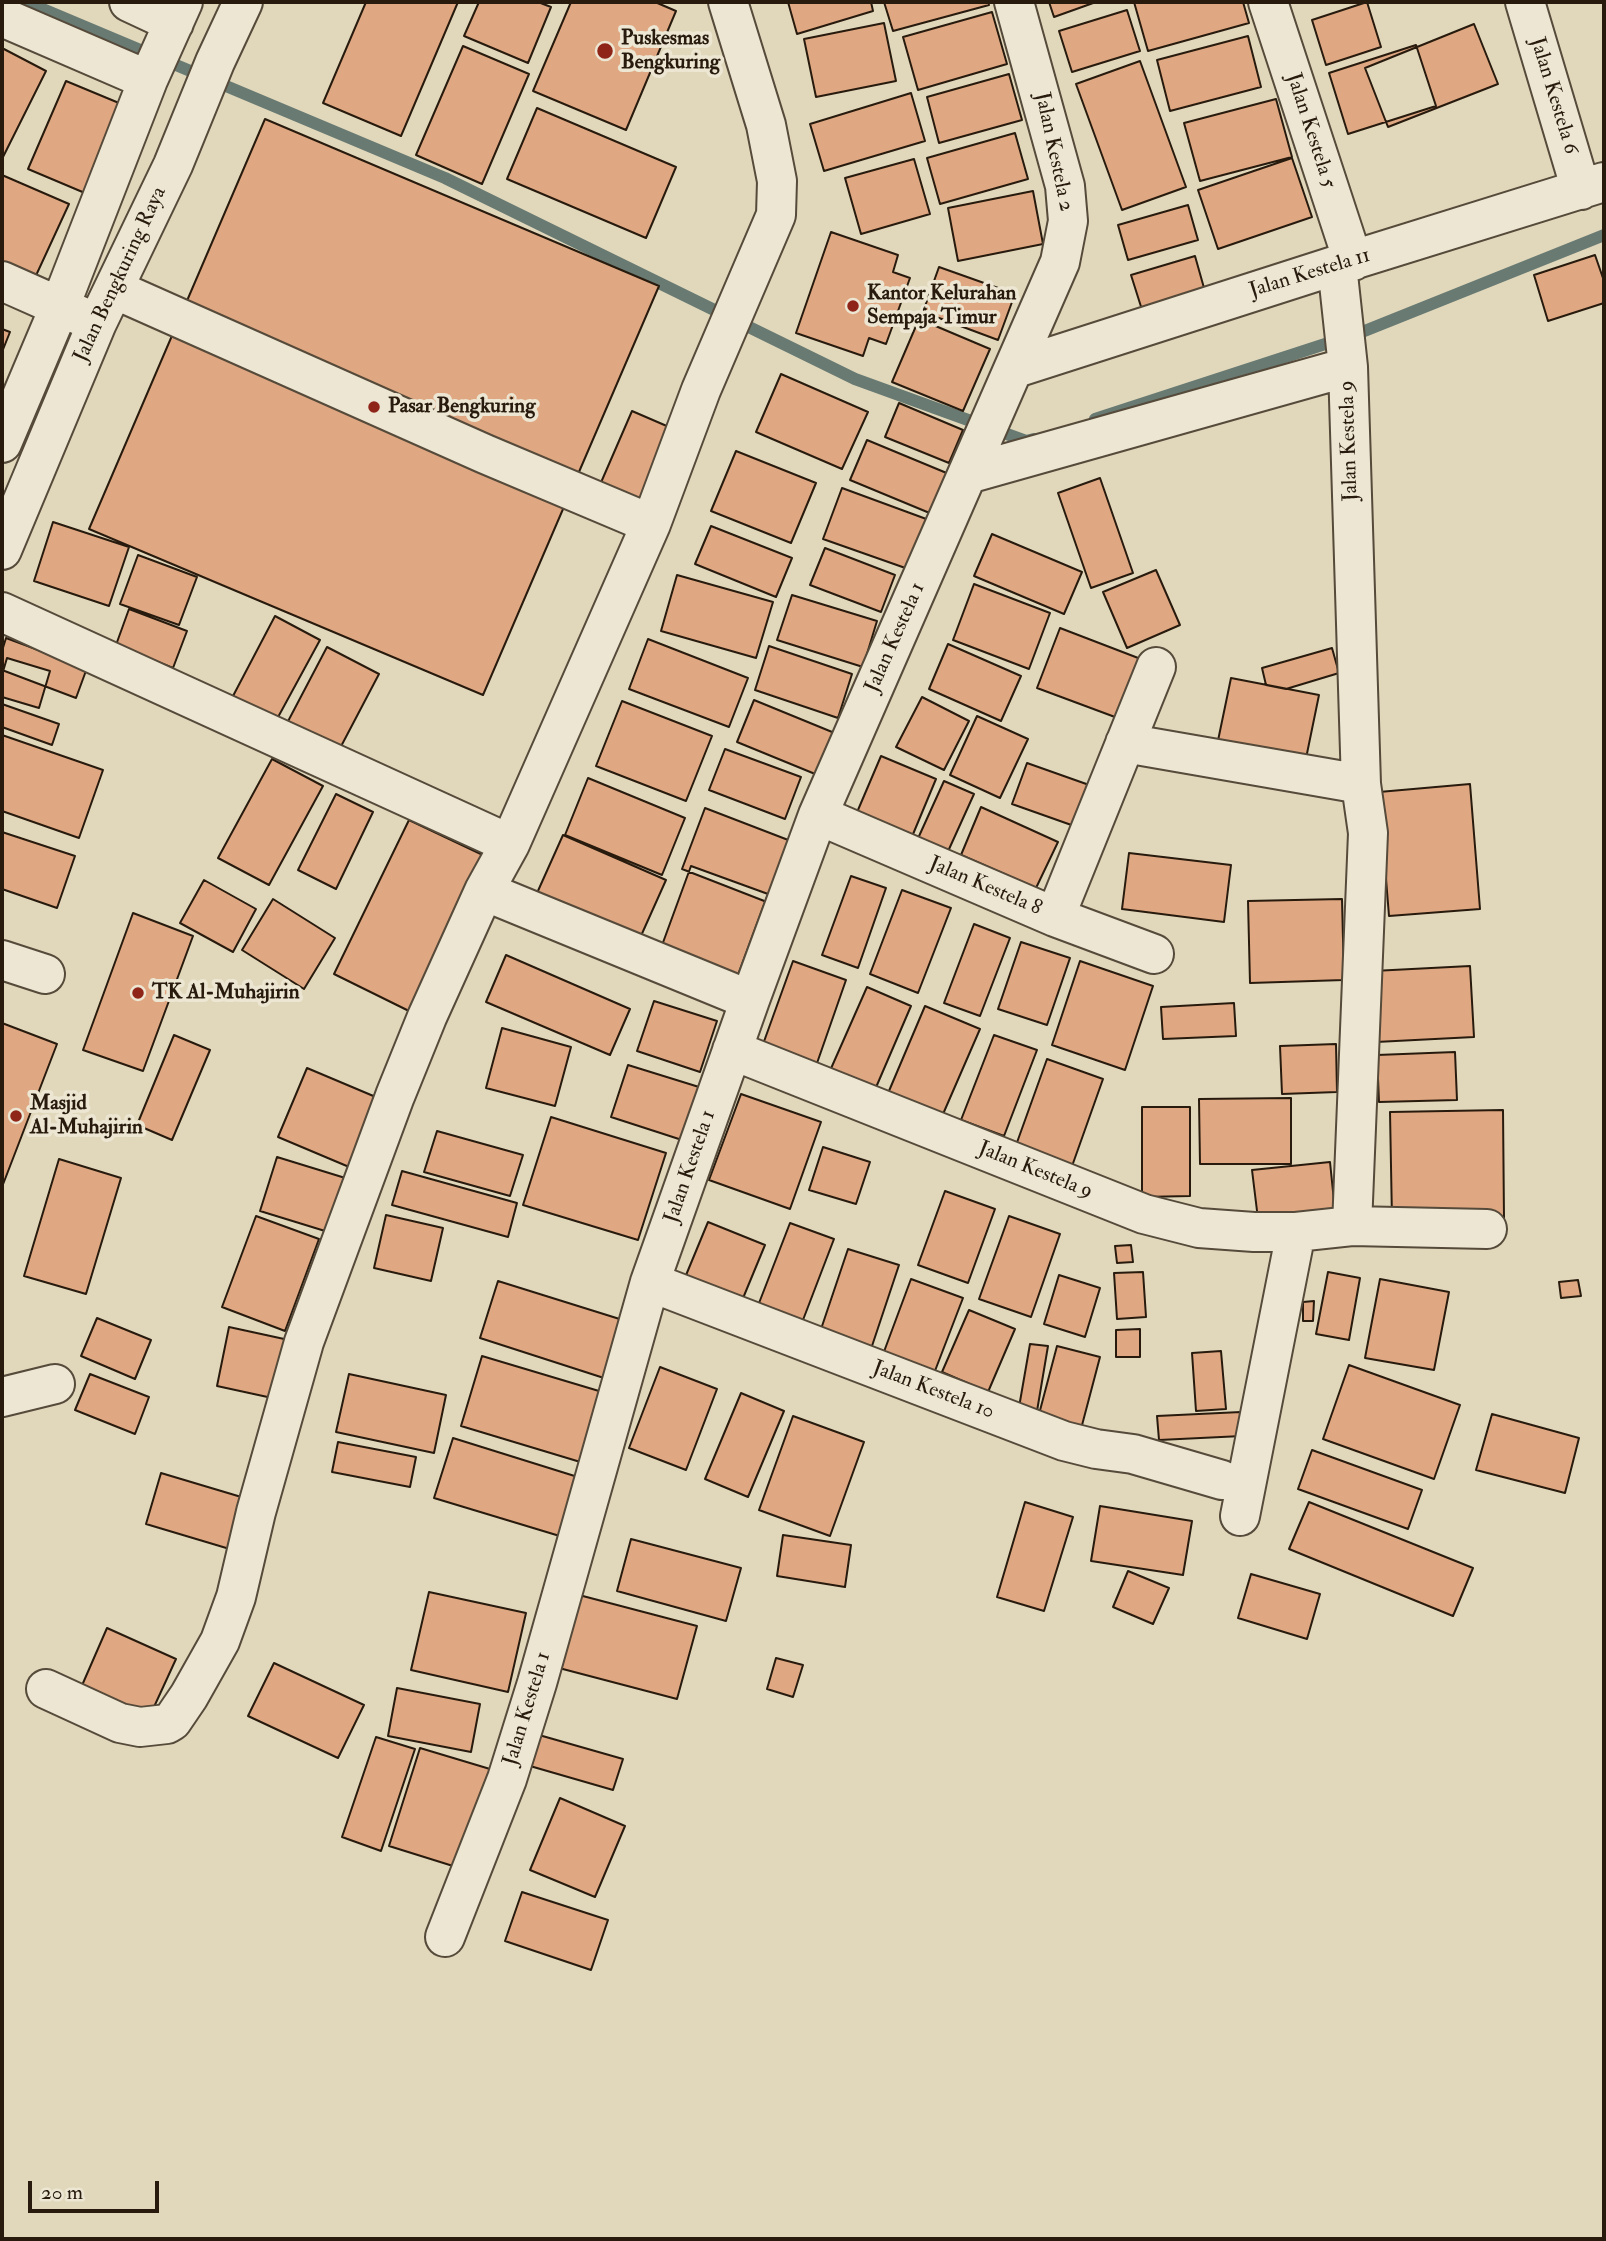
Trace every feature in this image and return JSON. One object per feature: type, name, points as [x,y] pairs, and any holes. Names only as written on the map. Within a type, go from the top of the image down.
[{"type":"street","points":[[129,2],[165,41]]},
{"type":"street","name":"Jalan Bengkuring Raya","points":[[2,550],[97,323],[173,165],[243,2]]},
{"type":"street","points":[[46,1689],[120,1723],[140,1727],[167,1724],[189,1696],[220,1641],[236,1597],[256,1512],[304,1342],[395,1096],[484,891],[509,844],[651,524],[701,390],[776,215],[777,181],[766,125],[728,2]]},
{"type":"street","name":"Jalan Kestela 2","points":[[988,425],[1016,368],[1060,262],[1068,221],[1065,186],[1014,2]]},
{"type":"street","name":"Jalan Kestela 5","points":[[1268,2],[1343,269],[1346,357]]},
{"type":"street","name":"Jalan Kestela 6","points":[[1525,2],[1593,186]]},
{"type":"street","points":[[2,17],[165,41]]},
{"type":"street","name":"Jalan Bengkuring Raya","points":[[2,443],[60,306],[165,41]]},
{"type":"street","name":"Jalan Kestela 11","points":[[1016,368],[1343,269],[1593,186]]},
{"type":"street","points":[[2,281],[97,323]]},
{"type":"street","points":[[114,289],[651,524]]},
{"type":"street","name":"Jalan Kestela 9","points":[[968,474],[1346,357],[1361,783],[1368,833],[1352,1226]]},
{"type":"street","name":"Jalan Kestela 1","points":[[445,1937],[507,1779],[537,1683],[650,1282],[750,1000],[818,815],[988,425]]},
{"type":"street","points":[[2,612],[509,844]]},
{"type":"street","points":[[1055,917],[1156,667]]},
{"type":"street","points":[[1125,743],[1361,783]]},
{"type":"street","name":"Jalan Kestela 8","points":[[818,815],[1055,917],[1154,954]]},
{"type":"street","points":[[484,891],[750,1000]]},
{"type":"street","points":[[2,960],[45,974]]},
{"type":"street","name":"Jalan Kestela 9","points":[[732,1051],[1144,1214],[1199,1228],[1254,1232],[1296,1232],[1352,1226],[1487,1229]]},
{"type":"street","points":[[1240,1516],[1296,1232]]},
{"type":"street","name":"Jalan Kestela 10","points":[[650,1282],[1064,1441],[1133,1454],[1222,1480]]},
{"type":"street","points":[[2,1397],[55,1384]]},
{"type":"building","points":[[366,2],[458,2],[401,136],[323,103]]},
{"type":"building","points":[[479,2],[538,2],[551,7],[528,63],[464,36]]},
{"type":"building","name":"Puskesmas Bengkuring","points":[[571,2],[655,2],[676,11],[626,130],[533,91]]},
{"type":"building","points":[[788,2],[871,2],[873,11],[797,34]]},
{"type":"building","points":[[884,2],[988,2],[989,5],[893,31]]},
{"type":"building","points":[[1049,2],[1096,2],[1054,17]]},
{"type":"building","points":[[1134,2],[1243,2],[1249,23],[1148,51]]},
{"type":"building","points":[[1367,2],[1381,47],[1326,65],[1312,20]]},
{"type":"building","points":[[1127,10],[1140,51],[1072,72],[1059,31]]},
{"type":"building","points":[[992,12],[1007,64],[918,90],[903,37]]},
{"type":"building","points":[[884,23],[896,81],[816,97],[804,39]]},
{"type":"building","points":[[1474,24],[1498,84],[1388,127],[1365,68]]},
{"type":"building","points":[[1248,36],[1261,87],[1170,111],[1157,60]]},
{"type":"building","points":[[1416,45],[1436,106],[1348,134],[1329,73]]},
{"type":"building","points":[[463,46],[529,74],[482,184],[416,155]]},
{"type":"building","points":[[2,48],[46,71],[2,159]]},
{"type":"building","points":[[1140,61],[1186,187],[1122,210],[1076,84]]},
{"type":"building","points":[[1009,74],[1022,120],[939,143],[927,97]]},
{"type":"building","points":[[66,81],[131,108],[92,196],[28,169]]},
{"type":"building","points":[[911,93],[925,141],[824,171],[810,124]]},
{"type":"building","points":[[1276,99],[1292,157],[1200,181],[1184,123]]},
{"type":"building","name":"Puskesmas Bengkuring","points":[[537,108],[676,167],[646,238],[507,179]]},
{"type":"building","name":"Pasar Bengkuring","points":[[265,119],[659,286],[483,695],[89,529]]},
{"type":"building","points":[[1015,133],[1028,179],[940,204],[927,158]]},
{"type":"building","points":[[1292,158],[1312,217],[1218,249],[1198,190]]},
{"type":"building","points":[[914,159],[930,214],[861,234],[845,178]]},
{"type":"building","points":[[2,175],[69,204],[33,282],[2,268]]},
{"type":"building","points":[[1033,191],[1043,244],[958,261],[948,208]]},
{"type":"building","points":[[1188,205],[1198,240],[1128,260],[1118,225]]},
{"type":"building","name":"Kantor Kelurahan Sempaja Timur","points":[[831,232],[898,255],[893,272],[910,278],[886,344],[869,338],[863,356],[796,333]]},
{"type":"building","points":[[1595,255],[1604,281],[1604,303],[1548,321],[1534,275]]},
{"type":"building","points":[[1195,256],[1206,295],[1143,313],[1131,275]]},
{"type":"building","points":[[939,267],[1015,294],[998,340],[923,312]]},
{"type":"building","points":[[919,319],[990,349],[963,411],[892,382]]},
{"type":"building","points":[[2,329],[10,332],[2,352]]},
{"type":"building","points":[[781,374],[868,412],[842,469],[756,432]]},
{"type":"building","points":[[899,403],[963,430],[949,463],[885,437]]},
{"type":"building","points":[[632,411],[676,430],[641,513],[596,494]]},
{"type":"building","points":[[867,440],[949,474],[932,514],[850,480]]},
{"type":"building","points":[[736,451],[816,483],[791,543],[711,511]]},
{"type":"building","points":[[1100,478],[1133,573],[1091,588],[1058,493]]},
{"type":"building","points":[[842,488],[929,520],[911,570],[823,539]]},
{"type":"building","points":[[53,522],[129,547],[109,606],[34,581]]},
{"type":"building","points":[[711,526],[792,558],[776,597],[695,564]]},
{"type":"building","points":[[992,534],[1082,572],[1064,614],[974,576]]},
{"type":"building","points":[[825,548],[895,575],[881,612],[810,585]]},
{"type":"building","points":[[138,555],[197,577],[179,625],[120,604]]},
{"type":"building","points":[[1156,570],[1180,625],[1127,648],[1103,592]]},
{"type":"building","points":[[677,575],[773,602],[756,658],[661,631]]},
{"type":"building","points":[[974,584],[1050,613],[1029,669],[953,640]]},
{"type":"building","points":[[792,595],[877,621],[863,667],[777,640]]},
{"type":"building","points":[[129,609],[187,631],[173,668],[116,645]]},
{"type":"building","points":[[275,616],[320,640],[277,719],[233,696]]},
{"type":"building","points":[[1060,628],[1146,661],[1123,720],[1037,688]]},
{"type":"building","points":[[6,638],[87,668],[76,698],[2,670],[2,651]]},
{"type":"building","points":[[648,639],[748,678],[729,727],[629,689]]},
{"type":"building","points":[[948,644],[1021,676],[1001,721],[929,689]]},
{"type":"building","points":[[769,646],[852,674],[838,718],[755,690]]},
{"type":"building","points":[[327,647],[379,674],[337,754],[285,727]]},
{"type":"building","points":[[1332,648],[1339,673],[1286,689],[1266,685],[1262,668]]},
{"type":"building","points":[[7,658],[50,671],[39,708],[2,697],[2,675]]},
{"type":"building","points":[[1231,678],[1319,695],[1303,773],[1215,755]]},
{"type":"building","points":[[922,697],[969,721],[944,770],[896,747]]},
{"type":"building","points":[[754,700],[837,734],[820,776],[737,742]]},
{"type":"building","points":[[622,701],[712,736],[686,801],[596,766]]},
{"type":"building","points":[[2,704],[59,724],[52,745],[2,727]]},
{"type":"building","points":[[977,716],[1028,739],[1000,798],[950,775]]},
{"type":"building","points":[[2,735],[103,770],[79,838],[2,811]]},
{"type":"building","points":[[725,749],[801,777],[785,819],[709,790]]},
{"type":"building","points":[[881,756],[936,779],[911,839],[855,817]]},
{"type":"building","points":[[272,759],[323,786],[269,885],[218,858]]},
{"type":"building","points":[[1027,763],[1092,786],[1077,827],[1012,804]]},
{"type":"building","points":[[588,778],[685,818],[662,875],[565,835]]},
{"type":"building","points":[[944,781],[974,794],[945,858],[915,845]]},
{"type":"building","points":[[1470,784],[1480,909],[1389,916],[1379,792]]},
{"type":"building","points":[[336,794],[373,812],[336,889],[298,870]]},
{"type":"building","points":[[981,807],[1058,842],[1036,888],[961,855]]},
{"type":"building","points":[[705,808],[796,843],[772,904],[682,869]]},
{"type":"building","points":[[409,820],[485,856],[409,1011],[334,974]]},
{"type":"building","points":[[2,832],[75,856],[57,908],[2,889]]},
{"type":"building","points":[[563,835],[666,880],[636,947],[533,902]]},
{"type":"building","points":[[1129,853],[1231,865],[1224,922],[1122,909]]},
{"type":"building","points":[[691,866],[768,894],[738,975],[661,948]]},
{"type":"building","points":[[851,876],[886,888],[858,968],[822,955]]},
{"type":"building","points":[[204,880],[256,909],[233,952],[180,923]]},
{"type":"building","points":[[902,890],[951,908],[918,993],[870,974]]},
{"type":"building","points":[[273,899],[335,938],[304,989],[242,950]]},
{"type":"building","points":[[1342,899],[1344,980],[1250,983],[1248,901]]},
{"type":"building","name":"TK Al-Muhajirin","points":[[133,913],[193,936],[143,1071],[83,1050]]},
{"type":"building","points":[[974,924],[1010,938],[980,1016],[944,1003]]},
{"type":"building","points":[[1021,942],[1070,958],[1047,1025],[998,1009]]},
{"type":"building","points":[[506,955],[630,1009],[610,1055],[486,1002]]},
{"type":"building","points":[[793,961],[846,980],[816,1066],[762,1047]]},
{"type":"building","points":[[1080,961],[1153,986],[1125,1070],[1052,1045]]},
{"type":"building","points":[[1470,966],[1474,1037],[1376,1042],[1373,971]]},
{"type":"building","points":[[867,987],[911,1006],[874,1092],[829,1073]]},
{"type":"building","points":[[654,1001],[717,1021],[700,1072],[637,1051]]},
{"type":"building","points":[[1234,1003],[1236,1036],[1163,1039],[1161,1007]]},
{"type":"building","points":[[925,1006],[980,1029],[940,1121],[886,1098]]},
{"type":"building","name":"Masjid Al-Muhajirin","points":[[2,1023],[57,1044],[2,1187]]},
{"type":"building","points":[[502,1028],[571,1047],[555,1106],[486,1088]]},
{"type":"building","points":[[174,1035],[210,1050],[172,1140],[137,1125]]},
{"type":"building","points":[[994,1035],[1037,1050],[1004,1136],[961,1120]]},
{"type":"building","points":[[1336,1044],[1337,1092],[1282,1094],[1280,1046]]},
{"type":"building","points":[[1455,1052],[1457,1100],[1379,1102],[1377,1055]]},
{"type":"building","points":[[1047,1059],[1103,1079],[1071,1169],[1015,1148]]},
{"type":"building","points":[[628,1065],[699,1087],[682,1140],[611,1117]]},
{"type":"building","points":[[307,1068],[390,1103],[361,1172],[278,1137]]},
{"type":"building","points":[[741,1094],[821,1122],[790,1209],[709,1180]]},
{"type":"building","points":[[1291,1098],[1291,1164],[1200,1164],[1199,1099]]},
{"type":"building","points":[[1142,1107],[1190,1107],[1190,1196],[1142,1197]]},
{"type":"building","points":[[1503,1110],[1504,1219],[1392,1220],[1390,1112]]},
{"type":"building","points":[[551,1117],[666,1153],[638,1240],[523,1205]]},
{"type":"building","points":[[437,1131],[523,1155],[510,1196],[424,1172]]},
{"type":"building","points":[[823,1147],[870,1162],[856,1204],[809,1190]]},
{"type":"building","points":[[277,1157],[355,1181],[338,1235],[260,1211]]},
{"type":"building","points":[[59,1159],[121,1178],[86,1294],[24,1276]]},
{"type":"building","points":[[1330,1162],[1335,1211],[1258,1219],[1252,1170]]},
{"type":"building","points":[[402,1171],[517,1203],[508,1237],[392,1205]]},
{"type":"building","points":[[945,1191],[995,1209],[968,1283],[918,1265]]},
{"type":"building","points":[[386,1215],[443,1228],[431,1281],[374,1268]]},
{"type":"building","points":[[256,1216],[319,1239],[285,1331],[222,1307]]},
{"type":"building","points":[[1009,1216],[1060,1234],[1031,1317],[979,1299]]},
{"type":"building","points":[[708,1222],[765,1245],[741,1303],[684,1280]]},
{"type":"building","points":[[790,1223],[834,1239],[798,1333],[754,1316]]},
{"type":"building","points":[[1131,1245],[1133,1262],[1117,1263],[1115,1246]]},
{"type":"building","points":[[848,1249],[899,1265],[868,1358],[817,1341]]},
{"type":"building","points":[[1143,1272],[1146,1317],[1117,1319],[1114,1273]]},
{"type":"building","points":[[1328,1272],[1360,1278],[1349,1340],[1316,1334]]},
{"type":"building","points":[[1059,1275],[1100,1288],[1085,1337],[1044,1324]]},
{"type":"building","points":[[911,1279],[963,1298],[933,1376],[882,1357]]},
{"type":"building","points":[[1380,1279],[1449,1292],[1434,1370],[1365,1358]]},
{"type":"building","points":[[1578,1280],[1581,1296],[1561,1298],[1559,1282]]},
{"type":"building","points":[[498,1281],[626,1321],[607,1379],[480,1338]]},
{"type":"building","points":[[1314,1301],[1313,1321],[1303,1321],[1303,1302]]},
{"type":"building","points":[[969,1310],[1015,1329],[988,1392],[942,1372]]},
{"type":"building","points":[[97,1318],[151,1340],[135,1379],[81,1356]]},
{"type":"building","points":[[229,1327],[298,1342],[286,1401],[217,1386]]},
{"type":"building","points":[[1140,1329],[1140,1357],[1116,1357],[1116,1330]]},
{"type":"building","points":[[1030,1344],[1048,1346],[1036,1417],[1018,1413]]},
{"type":"building","points":[[1057,1346],[1100,1357],[1081,1429],[1038,1418]]},
{"type":"building","points":[[1221,1351],[1226,1409],[1196,1411],[1192,1353]]},
{"type":"building","points":[[482,1356],[609,1394],[587,1464],[461,1426]]},
{"type":"building","points":[[1349,1365],[1460,1405],[1434,1479],[1323,1439]]},
{"type":"building","points":[[660,1367],[717,1389],[686,1470],[629,1448]]},
{"type":"building","points":[[90,1374],[149,1397],[135,1434],[75,1410]]},
{"type":"building","points":[[349,1374],[446,1395],[434,1453],[336,1432]]},
{"type":"building","points":[[741,1393],[784,1411],[748,1497],[705,1479]]},
{"type":"building","points":[[1241,1412],[1242,1436],[1159,1440],[1157,1416]]},
{"type":"building","points":[[1492,1414],[1579,1438],[1565,1493],[1476,1470]]},
{"type":"building","points":[[793,1416],[864,1442],[830,1536],[759,1510]]},
{"type":"building","points":[[453,1438],[581,1478],[563,1537],[434,1498]]},
{"type":"building","points":[[338,1442],[416,1457],[410,1487],[332,1472]]},
{"type":"building","points":[[1312,1450],[1422,1490],[1408,1529],[1298,1489]]},
{"type":"building","points":[[161,1473],[248,1499],[233,1550],[146,1524]]},
{"type":"building","points":[[1025,1502],[1073,1517],[1044,1611],[997,1597]]},
{"type":"building","points":[[1309,1502],[1473,1568],[1453,1616],[1289,1549]]},
{"type":"building","points":[[1100,1506],[1192,1521],[1183,1575],[1091,1561]]},
{"type":"building","points":[[783,1535],[851,1545],[845,1587],[777,1576]]},
{"type":"building","points":[[631,1539],[741,1568],[726,1621],[617,1591]]},
{"type":"building","points":[[1128,1571],[1169,1588],[1153,1624],[1113,1607]]},
{"type":"building","points":[[1251,1574],[1320,1594],[1307,1639],[1238,1618]]},
{"type":"building","points":[[429,1592],[526,1613],[508,1692],[411,1670]]},
{"type":"building","points":[[579,1595],[697,1626],[677,1699],[559,1668]]},
{"type":"building","points":[[107,1628],[176,1659],[148,1720],[80,1690]]},
{"type":"building","points":[[776,1658],[803,1665],[793,1697],[767,1689]]},
{"type":"building","points":[[274,1663],[364,1705],[338,1758],[248,1716]]},
{"type":"building","points":[[397,1688],[480,1704],[471,1752],[388,1736]]},
{"type":"building","points":[[539,1735],[623,1759],[613,1790],[530,1766]]},
{"type":"building","points":[[376,1737],[415,1749],[381,1851],[342,1837]]},
{"type":"building","points":[[420,1748],[500,1772],[469,1871],[389,1846]]},
{"type":"building","points":[[560,1798],[625,1826],[595,1897],[530,1870]]},
{"type":"building","points":[[522,1892],[608,1920],[591,1970],[505,1941]]},
{"type":"waterway","points":[[26,2],[445,178],[855,379],[1026,441],[1034,439]]},
{"type":"waterway","points":[[1095,419],[1362,332],[1604,235]]},
{"type":"place","name":"Puskesmas Bengkuring","points":[[605,51]]},
{"type":"place","name":"Kantor Kelurahan Sempaja Timur","points":[[853,306]]},
{"type":"place","name":"Pasar Bengkuring","points":[[374,407]]},
{"type":"place","name":"TK Al-Muhajirin","points":[[138,993]]},
{"type":"place","name":"Masjid Al-Muhajirin","points":[[16,1116]]}]
